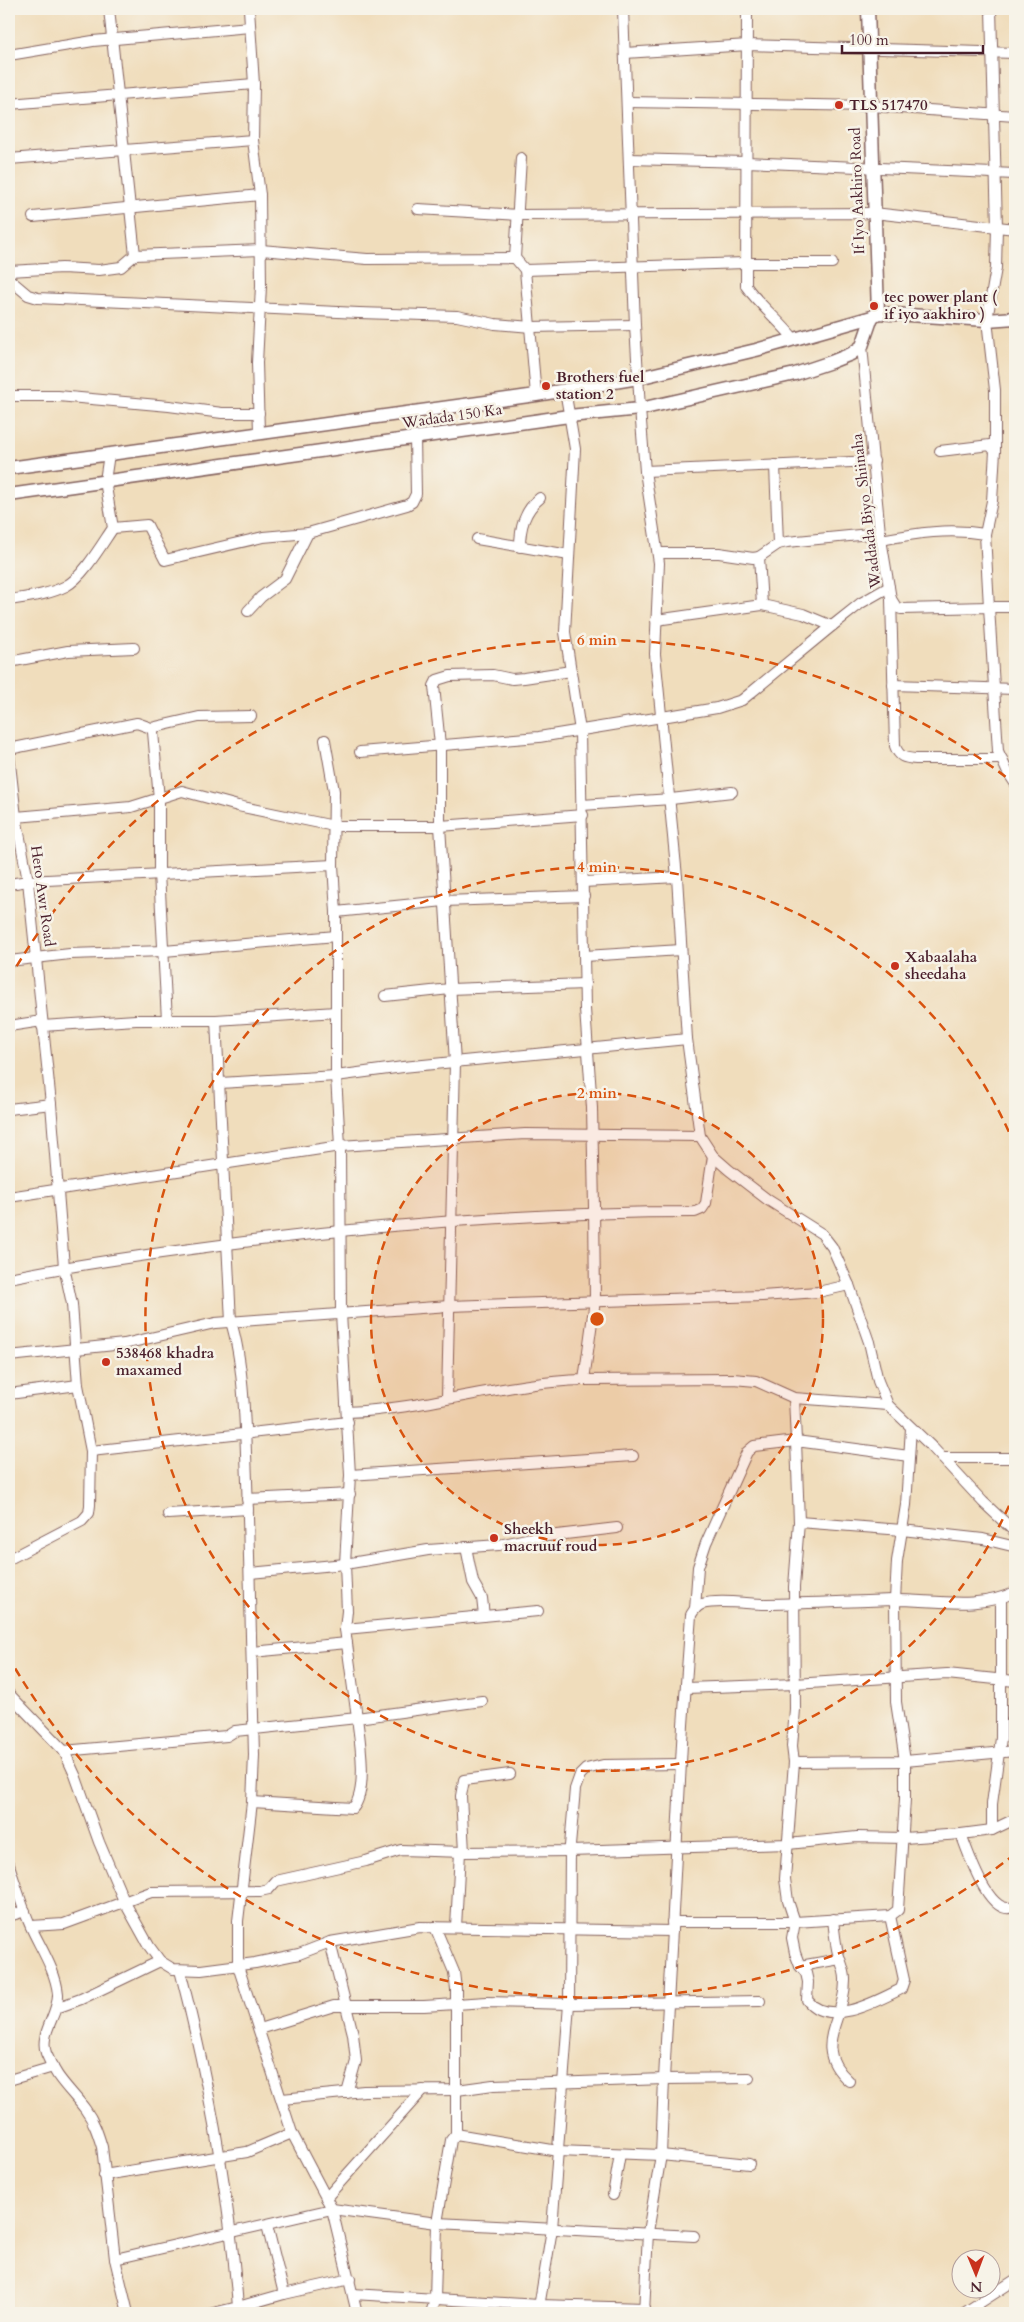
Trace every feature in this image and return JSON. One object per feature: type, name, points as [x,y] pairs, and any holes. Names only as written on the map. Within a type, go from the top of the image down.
[{"type":"street","points":[[109,9],[134,255]]},
{"type":"street","points":[[249,9],[254,84],[253,140],[260,195],[261,250],[257,363],[259,432]]},
{"type":"street","points":[[623,9],[640,409],[645,471],[658,553],[660,579],[655,654],[677,877],[686,1039],[700,1136],[713,1156],[768,1200],[822,1234],[832,1247],[849,1285],[869,1342],[881,1392],[888,1405],[1015,1532]]},
{"type":"street","points":[[747,9],[746,286],[756,300],[779,320],[794,339]]},
{"type":"street","name":"If Iyo Aakhiro Road","points":[[868,9],[875,315]]},
{"type":"street","points":[[991,9],[997,227],[996,268],[987,320],[995,390],[995,451],[992,501],[985,534],[998,751],[1015,783]]},
{"type":"street","points":[[9,55],[93,41],[250,27]]},
{"type":"street","points":[[625,53],[748,46],[1015,53]]},
{"type":"street","points":[[9,104],[254,84]]},
{"type":"street","points":[[626,102],[871,106],[1015,116]]},
{"type":"street","points":[[9,159],[253,140]]},
{"type":"street","points":[[521,158],[515,258],[525,270],[536,395]]},
{"type":"street","points":[[629,159],[746,162],[1015,174]]},
{"type":"street","points":[[33,217],[260,195]]},
{"type":"street","points":[[418,208],[519,215],[874,213],[1015,229]]},
{"type":"street","points":[[9,271],[62,268],[99,270],[121,267],[134,255],[261,250],[367,259],[515,258]]},
{"type":"street","points":[[525,270],[633,265],[832,263]]},
{"type":"street","points":[[9,279],[28,295],[38,298],[457,316],[495,324],[531,328],[635,325]]},
{"type":"street","points":[[862,346],[875,315]]},
{"type":"street","name":"Wadada 150 Ka","points":[[9,468],[536,395],[638,378],[756,350],[875,315],[987,320],[1015,318]]},
{"type":"street","name":"Wadada 150 Ka","points":[[9,495],[569,416],[640,409],[795,374],[851,354],[862,346]]},
{"type":"street","name":"Waddada Biyo_Shiinaha","points":[[862,346],[881,536],[891,599],[896,607],[901,609],[1015,607]]},
{"type":"street","points":[[566,390],[575,449],[565,632],[580,731],[585,984],[594,1212],[594,1300],[584,1380]]},
{"type":"street","points":[[9,396],[58,396],[222,413],[259,413]]},
{"type":"street","points":[[113,528],[147,525],[166,560],[263,536],[308,533],[412,502],[416,494],[415,437]]},
{"type":"street","points":[[940,451],[981,444],[990,445],[995,451]]},
{"type":"street","points":[[9,600],[43,595],[67,585],[95,556],[113,528],[105,481],[109,454]]},
{"type":"street","points":[[645,471],[874,461]]},
{"type":"street","points":[[775,465],[778,544]]},
{"type":"street","points":[[520,547],[522,522],[534,503],[540,498]]},
{"type":"street","points":[[658,553],[719,554],[748,558],[759,557],[778,544],[958,530],[985,534]]},
{"type":"street","points":[[248,611],[261,597],[285,579],[308,533]]},
{"type":"street","points":[[477,539],[569,554]]},
{"type":"street","points":[[759,557],[762,605]]},
{"type":"street","points":[[360,752],[539,737],[717,708],[742,700],[832,626],[862,603],[889,587]]},
{"type":"street","points":[[891,599],[895,746],[902,757],[1002,759]]},
{"type":"street","points":[[656,620],[762,605],[803,614],[832,626]]},
{"type":"street","points":[[9,662],[68,652],[134,648]]},
{"type":"street","points":[[447,1398],[454,1062],[440,826],[440,745],[434,686],[436,680],[450,676],[493,675],[512,679],[571,671]]},
{"type":"street","points":[[893,685],[1015,689]]},
{"type":"street","points":[[9,749],[137,723],[151,728],[199,717],[251,716]]},
{"type":"street","points":[[151,728],[153,732],[159,799],[159,873],[167,1020]]},
{"type":"street","points":[[252,1802],[352,1808],[358,1802],[361,1782],[361,1743],[345,1630],[347,1611],[345,1564],[350,1474],[341,1313],[340,1146],[336,1076],[336,912],[333,865],[334,791],[325,740]]},
{"type":"street","name":"Hero Awr Road","points":[[9,756],[16,817],[14,830],[28,881],[51,1104],[64,1267],[72,1304],[78,1386],[91,1451],[92,1482],[89,1513],[82,1521],[11,1558]]},
{"type":"street","points":[[16,817],[131,807],[159,799],[174,792],[190,792],[238,806],[334,826],[440,826],[732,792]]},
{"type":"street","points":[[9,884],[28,881],[159,873],[333,865]]},
{"type":"street","points":[[583,882],[677,877]]},
{"type":"street","points":[[336,912],[444,901],[584,896]]},
{"type":"street","points":[[9,961],[70,954],[164,951],[336,936]]},
{"type":"street","points":[[585,956],[681,950]]},
{"type":"street","points":[[385,996],[450,989],[585,984]]},
{"type":"street","points":[[9,1026],[216,1020],[336,1012]]},
{"type":"street","points":[[216,1020],[231,1322],[238,1352],[244,1434],[252,1652],[252,1802],[238,1921],[238,1966],[292,2133],[332,2209],[357,2313]]},
{"type":"street","points":[[220,1083],[336,1076],[454,1062],[686,1039]]},
{"type":"street","points":[[9,1110],[51,1104]]},
{"type":"street","points":[[9,1197],[340,1146],[525,1134],[700,1136]]},
{"type":"street","points":[[9,1278],[64,1267],[341,1230],[594,1212],[695,1212],[702,1209],[706,1203],[713,1156]]},
{"type":"street","points":[[9,1356],[124,1344],[215,1323],[449,1306],[762,1296],[818,1292],[849,1285]]},
{"type":"street","points":[[91,1451],[244,1434],[547,1381],[726,1379],[756,1381],[794,1398],[888,1405]]},
{"type":"street","points":[[9,1394],[78,1386]]},
{"type":"street","points":[[794,1398],[799,1522],[794,1587],[795,1684],[792,1746],[794,1762],[786,1879],[788,1901],[795,1922],[792,1938],[800,1966],[806,1973],[808,1982],[807,2000],[811,2004],[823,2011],[841,2011],[866,2007],[901,1989],[904,1980],[890,1916]]},
{"type":"street","points":[[9,1694],[64,1751],[124,1901],[149,1946],[160,1961],[174,1969],[201,1970],[238,1966],[299,1954],[330,1942],[402,1930],[435,1927],[569,1929],[795,1922],[890,1916],[898,1910],[904,1838],[905,1761],[896,1702],[895,1600],[897,1560],[906,1505],[911,1428]]},
{"type":"street","points":[[695,1609],[698,1566],[712,1528],[747,1452],[754,1446],[796,1441],[909,1456]]},
{"type":"street","points":[[350,1474],[633,1456]]},
{"type":"street","points":[[942,1458],[974,1460],[1015,1458]]},
{"type":"street","points":[[168,1514],[350,1494]]},
{"type":"street","points":[[799,1522],[902,1530],[983,1539],[1014,1549]]},
{"type":"street","points":[[1004,1523],[1014,1549]]},
{"type":"street","points":[[250,1573],[345,1564],[428,1550],[500,1545],[531,1538],[617,1528]]},
{"type":"street","points":[[466,1547],[473,1582],[482,1598],[484,1616]]},
{"type":"street","points":[[353,2294],[538,2309],[645,2310],[648,2232],[661,2155],[676,1849],[691,1615],[702,1604],[715,1603],[795,1604],[895,1600],[977,1602],[1001,1599],[1015,1592]]},
{"type":"street","points":[[992,1830],[992,1804],[1001,1738],[1001,1599]]},
{"type":"street","points":[[345,1630],[538,1611]]},
{"type":"street","points":[[252,1652],[347,1643]]},
{"type":"street","points":[[686,1688],[795,1684],[947,1674],[1015,1680]]},
{"type":"street","points":[[64,1751],[227,1736],[235,1731],[357,1718],[482,1701]]},
{"type":"street","points":[[794,1762],[905,1761],[1015,1751]]},
{"type":"street","points":[[538,2309],[552,2229],[569,2004],[570,1851],[575,1789],[580,1775],[586,1768],[603,1765],[681,1764]]},
{"type":"street","points":[[456,1928],[462,1852],[460,1796],[464,1780],[510,1774]]},
{"type":"street","points":[[31,1926],[64,1924],[151,1892],[241,1893],[269,1889],[276,1881],[366,1861],[401,1850],[462,1852],[676,1849],[961,1834],[992,1830],[1014,1823]]},
{"type":"street","points":[[961,1834],[986,1892],[1002,1908],[1010,1909],[1015,1906]]},
{"type":"street","points":[[9,1865],[25,1911],[53,1976],[58,1994],[56,2008],[51,2018],[45,2042],[45,2051],[59,2080],[86,2110],[97,2129],[102,2148],[115,2259],[128,2313]]},
{"type":"street","points":[[9,1916],[25,1911]]},
{"type":"street","points":[[833,1919],[840,1959],[846,1978],[841,2011],[832,2028],[829,2051],[839,2072],[849,2081]]},
{"type":"street","points":[[431,2313],[434,2300],[437,2223],[451,2140],[456,2134],[457,2090],[454,1972],[435,1927]]},
{"type":"street","points":[[330,1942],[348,2006],[353,2034],[356,2061],[347,2093]]},
{"type":"street","points":[[800,1966],[840,1959]]},
{"type":"street","points":[[56,2008],[81,1999],[160,1961]]},
{"type":"street","points":[[180,1970],[208,2085],[220,2156],[239,2310]]},
{"type":"street","points":[[259,2030],[334,2006],[424,2006],[456,2003],[569,2004],[760,2001]]},
{"type":"street","points":[[9,2080],[53,2067]]},
{"type":"street","points":[[282,2100],[347,2093],[457,2090],[493,2084],[749,2078]]},
{"type":"street","points":[[326,2198],[424,2090]]},
{"type":"street","points":[[104,2175],[247,2152],[292,2133]]},
{"type":"street","points":[[456,2134],[558,2151],[661,2155],[750,2164]]},
{"type":"street","points":[[613,2196],[620,2154]]},
{"type":"street","points":[[115,2259],[332,2209],[437,2223],[648,2232],[694,2236]]},
{"type":"street","points":[[267,2224],[284,2294]]},
{"type":"street","points":[[213,2313],[239,2310],[284,2294],[350,2279]]},
{"type":"street","points":[[964,2313],[1015,2280]]},
{"type":"place","name":"TLS 517470","points":[[839,105]]},
{"type":"place","name":"tec power plant ( if iyo aakhiro )","points":[[874,306]]},
{"type":"place","name":"Brothers fuel station 2","points":[[546,386]]},
{"type":"place","name":"Xabaalaha sheedaha","points":[[895,966]]},
{"type":"place","name":"538468 khadra maxamed","points":[[106,1362]]},
{"type":"place","name":"Sheekh macruuf roud","points":[[494,1538]]}]
